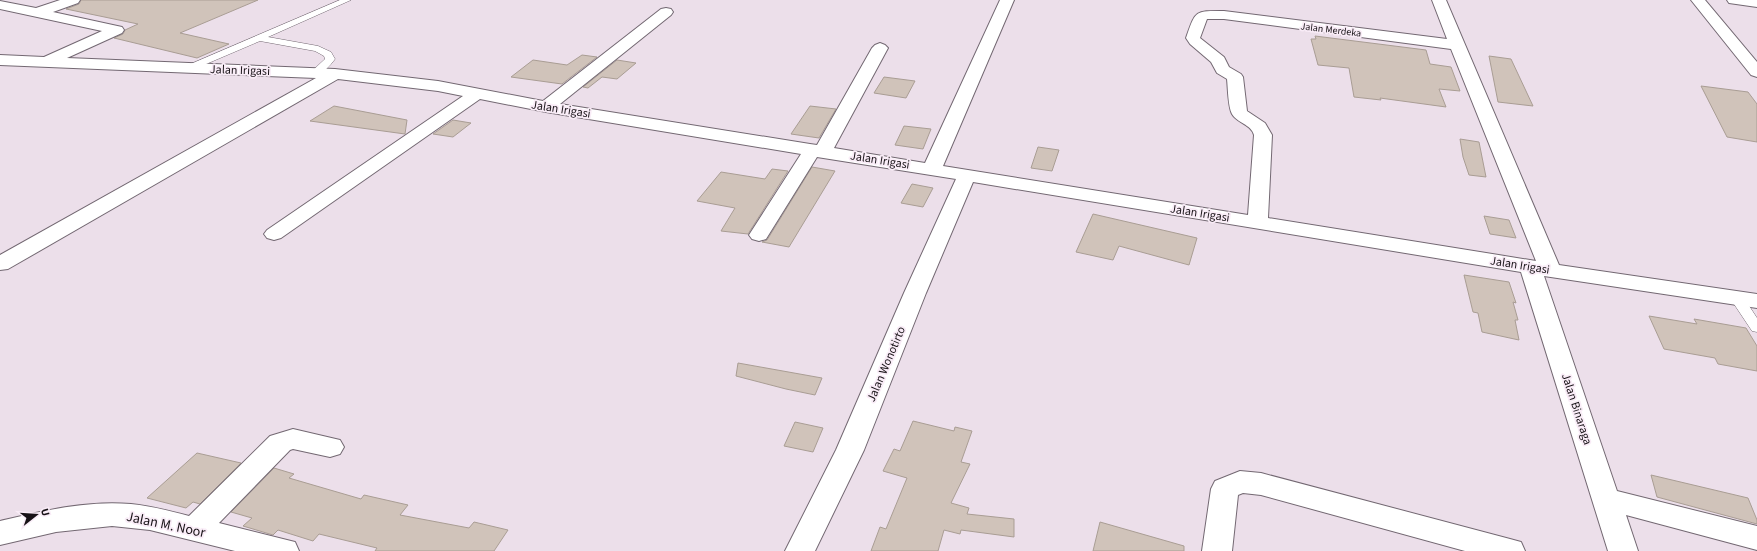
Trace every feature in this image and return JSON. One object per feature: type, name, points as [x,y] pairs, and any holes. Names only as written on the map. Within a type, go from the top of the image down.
[{"type":"street","points":[[37,13],[73,0]]},
{"type":"street","points":[[932,169],[1007,0]]},
{"type":"street","points":[[1439,0],[1540,268]]},
{"type":"street","points":[[1698,0],[1757,72]]},
{"type":"street","points":[[1734,0],[1757,3]]},
{"type":"street","points":[[0,5],[117,30],[45,62]]},
{"type":"street","points":[[546,107],[666,12]]},
{"type":"street","name":"Jalan Merdeka","points":[[1258,222],[1263,135],[1262,129],[1258,125],[1241,116],[1239,112],[1235,77],[1224,70],[1218,60],[1193,38],[1200,18],[1203,15],[1224,15],[1457,45]]},
{"type":"street","points":[[759,235],[818,150],[880,48]]},
{"type":"street","name":"Jalan Irigasi","points":[[0,60],[335,74],[408,82],[546,107],[1540,268],[1747,300]]},
{"type":"street","points":[[0,264],[335,74]]},
{"type":"street","points":[[274,234],[477,94]]},
{"type":"street","name":"Jalan Wonotirto","points":[[800,551],[850,450],[967,175]]},
{"type":"street","name":"Jalan Binaraga","points":[[1540,268],[1606,498],[1623,551]]},
{"type":"street","points":[[194,529],[280,443],[293,439],[330,447]]},
{"type":"street","points":[[1217,551],[1225,489],[1240,482],[1261,484],[1510,551]]},
{"type":"street","points":[[1606,498],[1757,538]]},
{"type":"street","name":"Jalan M. Noor","points":[[0,533],[60,520],[96,515],[119,514],[150,518],[284,551]]},
{"type":"lane","points":[[188,68],[347,0]]},
{"type":"lane","points":[[259,38],[318,49],[328,54],[330,59],[327,64],[315,73]]},
{"type":"lane","points":[[1747,300],[1757,328]]},
{"type":"building","points":[[81,0],[258,0],[180,33],[229,44],[197,58],[114,38],[123,34],[125,30],[138,24],[66,9],[79,4]]},
{"type":"building","points":[[1315,36],[1426,50],[1430,64],[1451,67],[1460,91],[1439,89],[1446,107],[1380,98],[1381,100],[1354,97],[1349,68],[1318,65],[1311,39],[1316,39]]},
{"type":"building","points":[[582,55],[597,57],[562,84],[511,77],[533,60],[567,65]]},
{"type":"building","points":[[1489,56],[1511,59],[1533,106],[1498,102]]},
{"type":"building","points":[[617,60],[636,63],[617,79],[602,77],[588,88],[583,87]]},
{"type":"building","points":[[884,77],[915,81],[906,98],[874,93]]},
{"type":"building","points":[[1701,86],[1748,92],[1757,104],[1757,142],[1727,137]]},
{"type":"building","points":[[334,106],[407,120],[405,134],[310,121]]},
{"type":"building","points":[[810,106],[836,109],[819,138],[791,134]]},
{"type":"building","points":[[453,120],[471,123],[453,137],[433,134]]},
{"type":"building","points":[[904,126],[931,129],[923,149],[895,145]]},
{"type":"building","points":[[1460,139],[1479,142],[1486,177],[1469,175],[1463,157]]},
{"type":"building","points":[[1038,147],[1059,150],[1052,171],[1031,168]]},
{"type":"building","points":[[812,167],[835,171],[789,247],[762,242],[767,240]]},
{"type":"building","points":[[772,169],[788,171],[748,234],[721,231],[735,208],[697,201],[721,172],[765,179]]},
{"type":"building","points":[[912,184],[933,188],[923,207],[901,203]]},
{"type":"building","points":[[1093,214],[1197,238],[1189,265],[1119,246],[1113,260],[1076,252]]},
{"type":"building","points":[[1484,216],[1509,220],[1516,238],[1490,234]]},
{"type":"building","points":[[1464,275],[1509,282],[1516,303],[1513,302],[1518,320],[1515,320],[1519,340],[1482,332],[1478,313],[1473,312]]},
{"type":"building","points":[[1649,316],[1697,324],[1694,319],[1746,328],[1757,346],[1757,371],[1718,364],[1715,358],[1664,349]]},
{"type":"building","points":[[738,363],[822,378],[815,395],[736,376]]},
{"type":"building","points":[[913,421],[954,431],[955,427],[972,431],[961,462],[970,464],[951,503],[969,508],[967,514],[1014,519],[1014,537],[961,530],[960,534],[944,530],[938,551],[871,551],[880,527],[886,529],[907,478],[883,471],[894,449],[900,451]]},
{"type":"building","points":[[795,422],[823,428],[813,452],[784,446]]},
{"type":"building","points":[[197,453],[241,463],[200,504],[193,502],[186,508],[147,498]]},
{"type":"building","points":[[274,468],[294,474],[289,478],[361,499],[364,495],[408,505],[400,515],[469,528],[474,522],[508,530],[494,551],[375,551],[377,548],[319,534],[313,541],[278,530],[273,535],[243,526],[252,518],[231,512]]},
{"type":"building","points":[[1651,475],[1748,498],[1757,520],[1757,524],[1657,497]]},
{"type":"building","points":[[1100,522],[1184,546],[1184,551],[1093,551]]}]
